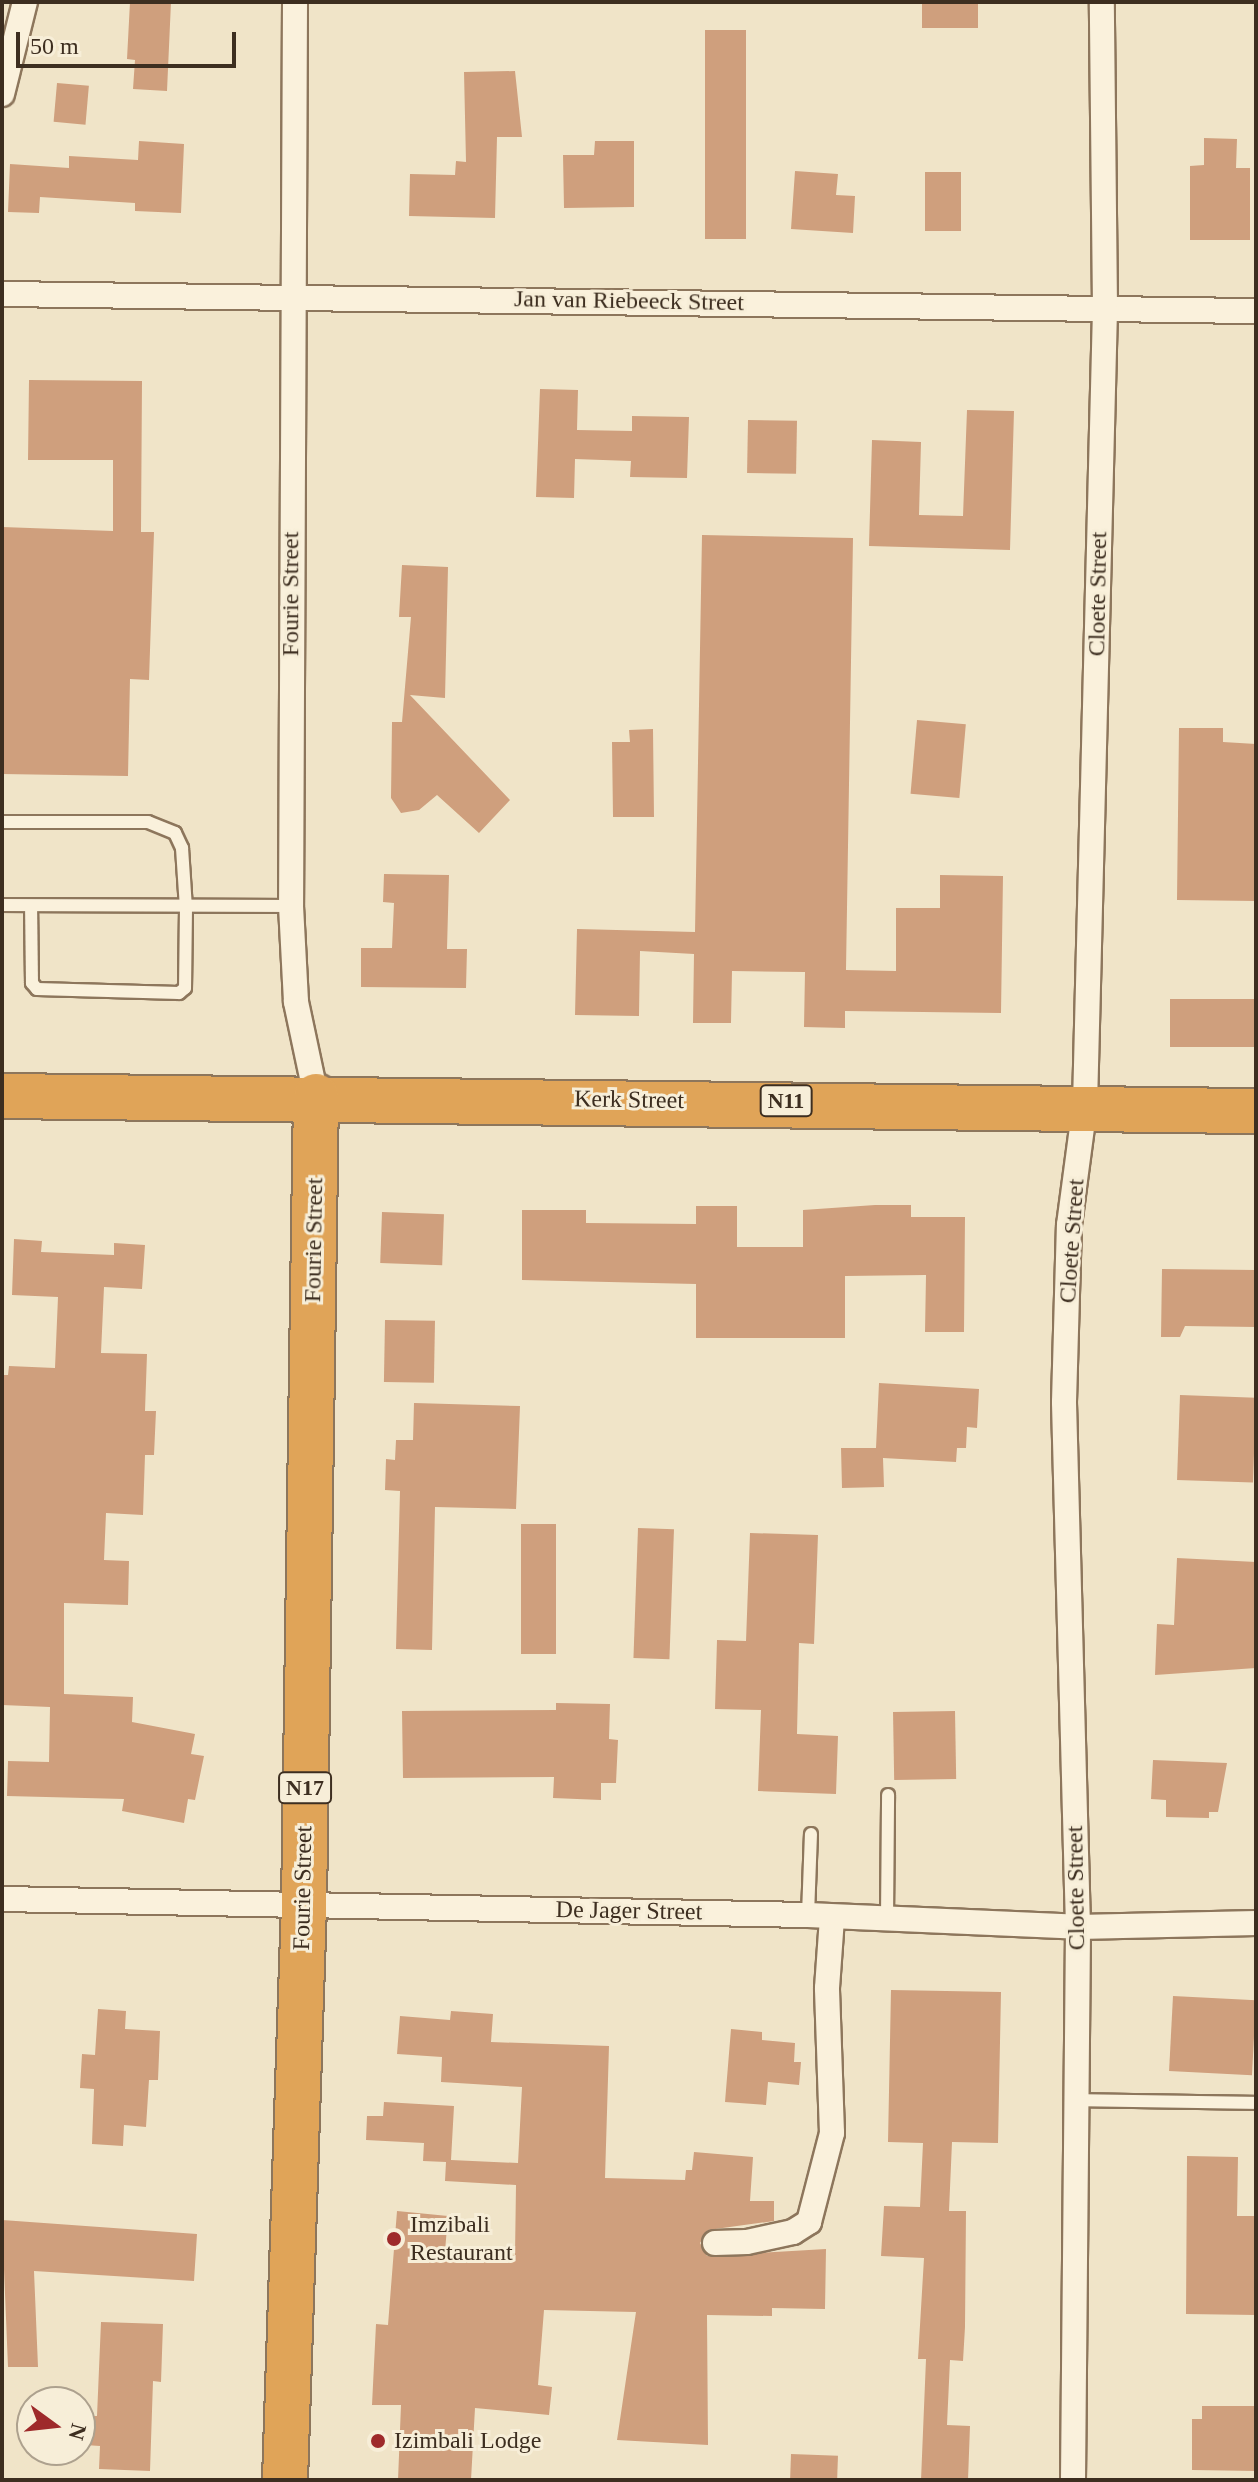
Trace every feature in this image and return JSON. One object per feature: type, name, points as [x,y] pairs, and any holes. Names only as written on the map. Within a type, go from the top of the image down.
[{"type":"highway","name":"Kerk Street","points":[[2,1096],[316,1096],[1085,1105],[1256,1111]]},
{"type":"highway","name":"Fourie Street","points":[[285,2480],[304,1904],[316,1096]]},
{"type":"street","points":[[2,94],[25,2]]},
{"type":"street","name":"Fourie Street","points":[[295,2],[291,296],[291,906],[296,1002],[316,1096]]},
{"type":"street","name":"Cloete Street","points":[[1073,2480],[1078,1927],[1064,1402],[1069,1225],[1085,1105],[1105,308],[1102,2]]},
{"type":"street","name":"Jan van Riebeeck Street","points":[[2,294],[1256,311]]},
{"type":"street","name":"De Jager Street","points":[[2,1899],[820,1916],[1078,1927],[1256,1923]]},
{"type":"street","points":[[715,2243],[747,2242],[793,2232],[809,2222],[832,2133],[827,1988],[820,1916]]},
{"type":"lane","points":[[2,822],[148,822],[167,828],[182,848],[187,981],[179,993],[47,992],[32,983],[31,906]]},
{"type":"lane","points":[[2,905],[291,906]]},
{"type":"lane","points":[[887,1919],[888,1795]]},
{"type":"lane","points":[[811,1834],[820,1916]]},
{"type":"lane","points":[[1075,2100],[1256,2103]]},
{"type":"building","points":[[130,2],[171,2],[167,91],[133,89],[135,60],[127,59]]},
{"type":"building","points":[[922,2],[978,2],[978,28],[922,28]]},
{"type":"building","points":[[705,30],[746,30],[746,239],[705,239]]},
{"type":"building","points":[[515,71],[522,137],[497,137],[495,218],[409,216],[410,174],[455,175],[456,161],[466,162],[464,72]]},
{"type":"building","points":[[57,83],[89,86],[85,125],[54,122]]},
{"type":"building","points":[[1204,138],[1237,139],[1236,168],[1250,168],[1250,240],[1190,240],[1190,166],[1204,165]]},
{"type":"building","points":[[139,141],[184,144],[181,213],[135,211],[135,203],[40,197],[39,213],[8,212],[10,164],[69,168],[69,156],[138,160]]},
{"type":"building","points":[[595,141],[634,141],[634,207],[564,208],[563,155],[594,155]]},
{"type":"building","points":[[795,171],[838,174],[836,195],[855,196],[853,233],[791,229]]},
{"type":"building","points":[[925,172],[961,172],[961,231],[925,231]]},
{"type":"building","points":[[29,380],[142,381],[141,532],[154,532],[149,680],[130,679],[128,776],[2,774],[2,527],[113,531],[113,460],[28,460]]},
{"type":"building","points":[[540,389],[578,390],[577,430],[632,431],[632,416],[689,417],[687,478],[630,477],[631,461],[575,459],[574,498],[536,497]]},
{"type":"building","points":[[967,410],[1014,411],[1010,550],[869,546],[872,440],[921,442],[919,515],[963,516]]},
{"type":"building","points":[[748,420],[797,421],[796,474],[747,473]]},
{"type":"building","points":[[702,535],[853,538],[846,970],[896,971],[896,908],[940,908],[940,875],[1003,876],[1001,1013],[845,1011],[845,1028],[804,1027],[805,972],[732,971],[731,1023],[693,1023],[694,954],[640,951],[639,1016],[575,1015],[577,929],[695,932]]},
{"type":"building","points":[[402,565],[448,567],[445,698],[410,695],[510,800],[479,833],[437,795],[419,810],[401,813],[391,798],[392,722],[402,722],[411,617],[399,617]]},
{"type":"building","points":[[917,720],[966,724],[959,798],[911,794]]},
{"type":"building","points":[[1179,728],[1223,728],[1223,742],[1256,744],[1256,901],[1177,900]]},
{"type":"building","points":[[653,729],[654,817],[613,817],[612,742],[630,742],[629,730]]},
{"type":"building","points":[[384,874],[449,875],[447,949],[467,949],[466,988],[361,987],[361,948],[392,948],[394,903],[383,902]]},
{"type":"building","points":[[1170,999],[1256,999],[1256,1047],[1170,1047]]},
{"type":"building","points":[[911,1205],[911,1217],[965,1217],[964,1332],[925,1332],[926,1275],[845,1276],[845,1338],[696,1338],[696,1284],[522,1280],[522,1210],[586,1210],[586,1223],[696,1224],[696,1206],[737,1206],[737,1247],[803,1247],[803,1210]]},
{"type":"building","points":[[382,1212],[444,1214],[442,1265],[380,1263]]},
{"type":"building","points":[[14,1239],[42,1241],[41,1252],[114,1255],[114,1243],[145,1245],[142,1289],[104,1287],[101,1353],[147,1354],[145,1411],[156,1411],[154,1455],[145,1455],[143,1515],[106,1513],[104,1560],[129,1561],[128,1605],[64,1603],[64,1694],[133,1697],[132,1722],[195,1734],[191,1754],[204,1756],[195,1800],[188,1799],[184,1823],[122,1811],[124,1799],[7,1796],[8,1761],[49,1762],[50,1707],[2,1705],[2,1375],[8,1375],[9,1366],[55,1368],[58,1297],[12,1295]]},
{"type":"building","points":[[1162,1269],[1256,1270],[1256,1327],[1185,1326],[1180,1337],[1161,1337]]},
{"type":"building","points":[[385,1320],[435,1321],[434,1383],[384,1382]]},
{"type":"building","points":[[879,1383],[979,1389],[977,1428],[967,1427],[966,1448],[957,1448],[956,1462],[883,1458],[884,1487],[842,1488],[841,1448],[876,1448]]},
{"type":"building","points":[[1180,1395],[1256,1398],[1253,1483],[1177,1480]]},
{"type":"building","points":[[414,1403],[520,1406],[516,1509],[435,1507],[432,1650],[396,1649],[400,1491],[385,1490],[386,1459],[395,1460],[396,1440],[413,1440]]},
{"type":"building","points":[[521,1524],[556,1524],[556,1654],[521,1654]]},
{"type":"building","points":[[638,1528],[674,1529],[669,1659],[633,1658]]},
{"type":"building","points":[[750,1533],[818,1535],[814,1644],[799,1643],[797,1734],[838,1736],[836,1794],[758,1791],[761,1710],[715,1709],[717,1640],[746,1641]]},
{"type":"building","points":[[1177,1558],[1256,1562],[1256,1668],[1155,1675],[1157,1624],[1174,1625]]},
{"type":"building","points":[[556,1703],[610,1704],[609,1739],[618,1740],[616,1783],[601,1783],[601,1800],[553,1798],[554,1777],[403,1778],[402,1711],[556,1710]]},
{"type":"building","points":[[955,1711],[956,1779],[894,1780],[893,1712]]},
{"type":"building","points":[[1153,1760],[1227,1763],[1218,1812],[1209,1812],[1209,1818],[1166,1817],[1166,1800],[1151,1799]]},
{"type":"building","points":[[891,1990],[1001,1992],[998,2143],[952,2142],[949,2211],[966,2211],[965,2327],[963,2361],[950,2360],[947,2425],[970,2426],[968,2480],[921,2480],[926,2359],[918,2359],[924,2258],[881,2256],[884,2206],[920,2207],[923,2143],[888,2142]]},
{"type":"building","points":[[1173,1996],[1256,2000],[1252,2075],[1169,2071]]},
{"type":"building","points":[[98,2009],[126,2011],[125,2029],[160,2031],[158,2080],[149,2080],[146,2127],[124,2125],[123,2146],[92,2144],[94,2089],[80,2088],[82,2054],[95,2055]]},
{"type":"building","points":[[451,2011],[493,2014],[491,2042],[609,2046],[605,2178],[685,2180],[686,2170],[692,2170],[694,2152],[753,2157],[750,2201],[774,2201],[774,2221],[708,2230],[700,2243],[707,2256],[826,2249],[825,2309],[772,2308],[772,2316],[707,2315],[708,2445],[617,2440],[636,2312],[544,2310],[538,2385],[552,2387],[549,2415],[475,2408],[471,2480],[398,2480],[401,2405],[372,2405],[376,2324],[388,2325],[397,2211],[448,2216],[445,2251],[515,2255],[516,2185],[445,2181],[446,2162],[423,2161],[424,2143],[366,2140],[367,2116],[383,2116],[384,2102],[454,2106],[451,2160],[518,2163],[522,2087],[441,2082],[442,2057],[397,2054],[400,2016],[450,2020]]},
{"type":"building","points":[[731,2029],[762,2032],[762,2040],[795,2043],[794,2062],[801,2062],[799,2085],[768,2082],[766,2105],[725,2102]]},
{"type":"building","points":[[1187,2156],[1238,2157],[1237,2216],[1256,2216],[1256,2315],[1186,2314]]},
{"type":"building","points":[[2,2220],[197,2234],[194,2281],[34,2271],[38,2367],[8,2367]]},
{"type":"building","points":[[101,2322],[163,2324],[161,2382],[153,2381],[150,2471],[99,2469],[97,2416]]},
{"type":"building","points":[[1202,2406],[1254,2406],[1256,2471],[1192,2470],[1192,2419],[1202,2419]]},
{"type":"building","points":[[791,2454],[838,2456],[837,2480],[790,2480]]},
{"type":"place","name":"Imzibali Restaurant","points":[[394,2239]]},
{"type":"place","name":"Izimbali Lodge","points":[[378,2441]]}]
